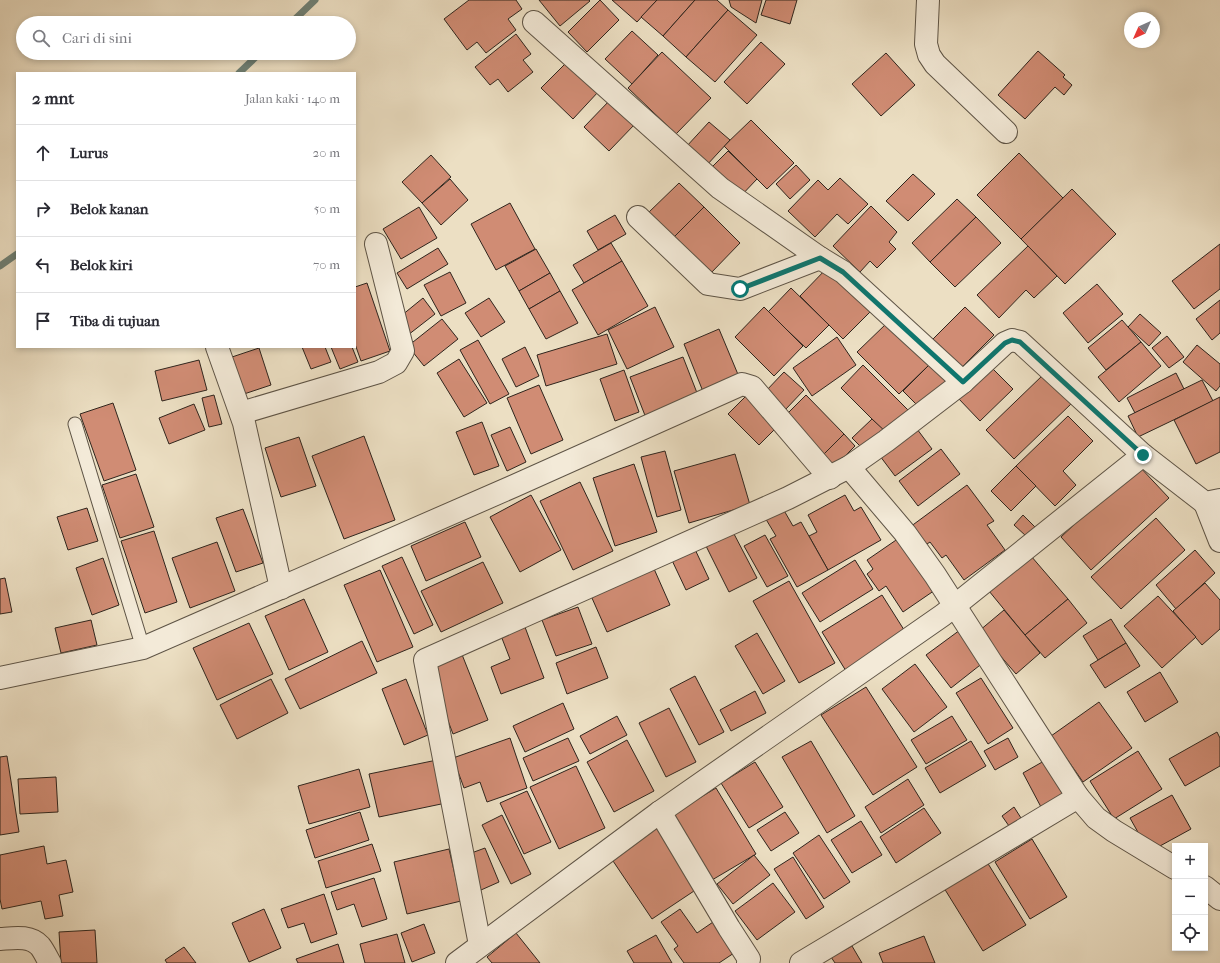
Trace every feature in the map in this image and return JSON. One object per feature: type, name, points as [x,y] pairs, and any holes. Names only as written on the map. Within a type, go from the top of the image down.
[{"type":"street","points":[[928,0],[926,44],[929,54],[935,64],[1006,132]]},
{"type":"street","points":[[534,22],[720,188],[820,258],[843,272],[963,382]]},
{"type":"street","points":[[638,217],[708,284],[740,289],[820,258]]},
{"type":"street","points":[[241,414],[379,372],[396,363],[403,350],[376,244]]},
{"type":"street","points":[[480,945],[425,660],[830,478],[886,442],[963,382],[1005,343],[1012,340],[1020,342],[1143,455],[1212,502],[1220,541]]},
{"type":"street","points":[[217,348],[241,414],[281,588]]},
{"type":"street","points":[[0,678],[143,648],[514,486],[742,384],[752,387],[830,478]]},
{"type":"street","points":[[457,963],[660,812],[937,620],[1143,455]]},
{"type":"street","points":[[849,467],[905,533],[935,575],[1078,797],[1096,818],[1114,831],[1172,866]]},
{"type":"street","points":[[801,963],[1078,797]]},
{"type":"street","points":[[660,812],[751,962]]},
{"type":"street","points":[[1208,889],[1220,899]]},
{"type":"street","points":[[0,939],[18,937],[30,940],[40,946],[50,963]]},
{"type":"lane","points":[[75,424],[143,648]]},
{"type":"building","points":[[469,0],[516,0],[522,9],[508,19],[516,30],[486,53],[477,42],[467,50],[444,19]]},
{"type":"building","points":[[539,0],[589,0],[590,1],[560,26]]},
{"type":"building","points":[[600,0],[619,20],[587,52],[568,32]]},
{"type":"building","points":[[612,0],[657,0],[637,22]]},
{"type":"building","points":[[657,0],[695,0],[663,36],[641,17]]},
{"type":"building","points":[[695,0],[717,0],[728,10],[686,57],[663,36]]},
{"type":"building","points":[[729,0],[762,0],[756,23],[731,7]]},
{"type":"building","points":[[766,0],[797,0],[790,24],[761,15]]},
{"type":"building","points":[[728,10],[757,35],[715,82],[686,57]]},
{"type":"building","points":[[632,31],[658,55],[632,84],[605,59]]},
{"type":"building","points":[[516,34],[531,54],[523,60],[533,72],[508,92],[498,79],[490,85],[475,67]]},
{"type":"building","points":[[761,42],[785,64],[747,104],[724,82]]},
{"type":"building","points":[[1038,51],[1065,75],[1063,77],[1072,85],[1064,95],[1055,87],[1025,119],[998,95]]},
{"type":"building","points":[[662,52],[711,98],[676,134],[628,88]]},
{"type":"building","points":[[886,53],[915,85],[881,116],[852,84]]},
{"type":"building","points":[[568,61],[599,91],[573,119],[541,88]]},
{"type":"building","points":[[611,99],[636,123],[609,151],[584,127]]},
{"type":"building","points":[[751,120],[794,163],[767,189],[724,146]]},
{"type":"building","points":[[709,122],[730,140],[706,166],[686,147]]},
{"type":"building","points":[[728,151],[757,179],[738,199],[709,170]]},
{"type":"building","points":[[1019,153],[1063,198],[1021,239],[977,195]]},
{"type":"building","points":[[431,155],[451,177],[422,203],[402,182]]},
{"type":"building","points":[[796,165],[810,180],[790,199],[776,184]]},
{"type":"building","points":[[913,174],[935,194],[908,221],[886,201]]},
{"type":"building","points":[[840,178],[868,204],[848,224],[837,214],[815,237],[788,211],[818,180],[828,190]]},
{"type":"building","points":[[450,179],[468,200],[441,225],[422,203]]},
{"type":"building","points":[[679,183],[704,207],[673,238],[648,213]]},
{"type":"building","points":[[1072,189],[1116,234],[1065,284],[1021,239]]},
{"type":"building","points":[[957,199],[976,217],[930,262],[912,243]]},
{"type":"building","points":[[510,203],[535,249],[496,270],[471,224]]},
{"type":"building","points":[[871,206],[897,232],[889,242],[896,249],[877,268],[870,261],[860,272],[833,246]]},
{"type":"building","points":[[419,207],[437,238],[401,259],[383,229]]},
{"type":"building","points":[[704,207],[740,243],[710,274],[673,238]]},
{"type":"building","points":[[615,215],[626,234],[598,250],[587,231]]},
{"type":"building","points":[[976,217],[1001,243],[955,287],[930,262]]},
{"type":"building","points":[[611,243],[622,261],[584,283],[573,265]]},
{"type":"building","points":[[1220,244],[1220,289],[1194,309],[1172,281]]},
{"type":"building","points":[[1028,246],[1057,276],[1034,298],[1026,290],[999,318],[977,295]]},
{"type":"building","points":[[438,248],[448,264],[407,289],[397,273]]},
{"type":"building","points":[[536,249],[550,273],[519,291],[505,266]]},
{"type":"building","points":[[622,261],[648,306],[598,335],[572,290]]},
{"type":"building","points":[[828,267],[872,310],[843,339],[800,296]]},
{"type":"building","points":[[450,272],[466,303],[441,316],[424,285]]},
{"type":"building","points":[[550,273],[560,291],[529,309],[519,291]]},
{"type":"building","points":[[367,283],[390,351],[361,361],[356,347],[356,287]]},
{"type":"building","points":[[1097,284],[1123,314],[1088,343],[1063,313]]},
{"type":"building","points":[[791,288],[829,325],[806,348],[768,312]]},
{"type":"building","points":[[560,291],[578,323],[546,339],[529,309]]},
{"type":"building","points":[[423,298],[435,314],[408,335],[396,320]]},
{"type":"building","points":[[489,298],[505,322],[481,337],[465,313]]},
{"type":"building","points":[[1220,300],[1220,333],[1212,340],[1196,319]]},
{"type":"building","points":[[655,307],[674,347],[627,369],[608,330]]},
{"type":"building","points":[[764,307],[803,346],[774,376],[735,337]]},
{"type":"building","points":[[965,307],[994,335],[962,367],[933,339]]},
{"type":"building","points":[[1140,314],[1161,333],[1149,346],[1128,327]]},
{"type":"building","points":[[442,319],[458,339],[424,366],[408,346]]},
{"type":"building","points":[[1122,320],[1141,342],[1106,370],[1088,348]]},
{"type":"building","points":[[887,323],[929,365],[899,394],[857,352]]},
{"type":"building","points":[[719,329],[742,384],[706,399],[684,344]]},
{"type":"building","points":[[607,334],[617,364],[546,386],[537,355]]},
{"type":"building","points":[[1167,336],[1184,357],[1169,368],[1152,348]]},
{"type":"building","points":[[837,337],[856,365],[812,396],[793,368]]},
{"type":"building","points":[[478,340],[509,394],[490,404],[460,350]]},
{"type":"building","points":[[1141,342],[1161,366],[1119,402],[1098,377]]},
{"type":"building","points":[[1197,345],[1220,364],[1220,386],[1216,391],[1183,362]]},
{"type":"building","points":[[525,347],[539,376],[516,387],[502,359]]},
{"type":"building","points":[[259,348],[271,385],[238,396],[226,359]]},
{"type":"building","points":[[302,348],[325,348],[331,362],[311,369]]},
{"type":"building","points":[[331,348],[352,348],[358,362],[340,369]]},
{"type":"building","points":[[683,357],[699,398],[646,418],[630,377]]},
{"type":"building","points":[[459,359],[487,403],[464,417],[437,373]]},
{"type":"building","points":[[199,360],[207,390],[162,401],[155,371]]},
{"type":"building","points":[[863,365],[912,414],[889,436],[841,388]]},
{"type":"building","points":[[929,365],[948,383],[921,409],[903,391]]},
{"type":"building","points":[[991,367],[1013,389],[980,421],[958,398]]},
{"type":"building","points":[[624,370],[639,412],[615,421],[600,379]]},
{"type":"building","points":[[784,372],[804,390],[785,410],[765,392]]},
{"type":"building","points":[[1176,373],[1184,389],[1135,413],[1127,398]]},
{"type":"building","points":[[1044,374],[1072,403],[1014,459],[986,430]]},
{"type":"building","points":[[1202,380],[1213,401],[1138,437],[1128,416]]},
{"type":"building","points":[[539,385],[563,440],[531,454],[507,398]]},
{"type":"building","points":[[749,393],[780,424],[759,445],[728,414]]},
{"type":"building","points":[[214,395],[222,424],[209,427],[202,398]]},
{"type":"building","points":[[806,395],[844,434],[823,455],[785,416]]},
{"type":"building","points":[[1220,397],[1220,452],[1196,464],[1174,420]]},
{"type":"building","points":[[113,403],[136,470],[104,481],[80,414]]},
{"type":"building","points":[[194,404],[205,430],[169,444],[159,418]]},
{"type":"building","points":[[1068,416],[1093,441],[1063,471],[1076,485],[1055,506],[1016,466]]},
{"type":"building","points":[[872,419],[887,433],[867,453],[852,438]]},
{"type":"building","points":[[482,422],[499,466],[474,475],[456,432]]},
{"type":"building","points":[[914,425],[932,449],[895,476],[877,452]]},
{"type":"building","points":[[510,427],[526,462],[507,471],[491,435]]},
{"type":"building","points":[[844,434],[855,446],[834,467],[823,455]]},
{"type":"building","points":[[364,436],[395,520],[344,539],[312,456]]},
{"type":"building","points":[[299,437],[316,486],[281,497],[265,448]]},
{"type":"building","points":[[941,449],[960,474],[918,506],[899,481]]},
{"type":"building","points":[[665,451],[681,510],[657,517],[641,457]]},
{"type":"building","points":[[735,454],[750,505],[689,523],[674,471]]},
{"type":"building","points":[[634,464],[657,532],[615,546],[593,478]]},
{"type":"building","points":[[1138,465],[1169,498],[1091,570],[1061,537]]},
{"type":"building","points":[[1016,466],[1036,486],[1011,511],[991,491]]},
{"type":"building","points":[[136,474],[154,527],[120,538],[102,485]]},
{"type":"building","points":[[580,482],[613,551],[573,570],[540,501]]},
{"type":"building","points":[[967,485],[994,521],[987,525],[1005,550],[964,580],[946,555],[942,558],[930,542],[924,546],[910,527]]},
{"type":"building","points":[[531,495],[561,550],[520,572],[490,517]]},
{"type":"building","points":[[845,495],[854,511],[861,507],[881,540],[828,570],[809,536],[817,532],[808,515]]},
{"type":"building","points":[[782,507],[793,526],[801,522],[828,570],[797,587],[770,539],[776,536],[764,516]]},
{"type":"building","points":[[87,508],[98,541],[68,550],[57,517]]},
{"type":"building","points":[[243,509],[263,563],[236,572],[216,518]]},
{"type":"building","points":[[1023,515],[1035,527],[1026,536],[1014,525]]},
{"type":"building","points":[[1156,518],[1185,550],[1121,609],[1091,577]]},
{"type":"building","points":[[465,522],[481,557],[426,581],[411,546]]},
{"type":"building","points":[[154,531],[177,602],[145,613],[121,541]]},
{"type":"building","points":[[733,532],[757,578],[729,592],[706,546]]},
{"type":"building","points":[[765,535],[788,576],[767,587],[744,546]]},
{"type":"building","points":[[902,536],[938,588],[903,612],[886,586],[879,591],[867,574],[873,569],[867,560]]},
{"type":"building","points":[[217,542],[235,591],[190,608],[172,558]]},
{"type":"building","points":[[692,543],[709,579],[686,590],[669,554]]},
{"type":"building","points":[[1195,550],[1215,573],[1176,609],[1156,585]]},
{"type":"building","points":[[1031,556],[1068,599],[1025,635],[989,591]]},
{"type":"building","points":[[402,557],[433,625],[414,634],[382,566]]},
{"type":"building","points":[[103,558],[119,605],[92,615],[76,568]]},
{"type":"building","points":[[855,560],[873,589],[820,622],[802,593]]},
{"type":"building","points":[[483,562],[503,603],[441,632],[421,591]]},
{"type":"building","points":[[651,562],[670,605],[607,632],[588,589]]},
{"type":"building","points":[[380,570],[413,647],[377,662],[344,585]]},
{"type":"building","points":[[5,578],[12,612],[0,614],[0,579]]},
{"type":"building","points":[[789,581],[835,663],[799,683],[753,601]]},
{"type":"building","points":[[1205,583],[1220,600],[1220,629],[1202,645],[1173,611]]},
{"type":"building","points":[[882,595],[906,633],[846,671],[822,632]]},
{"type":"building","points":[[1158,596],[1196,637],[1162,668],[1124,626]]},
{"type":"building","points":[[304,599],[328,652],[289,670],[265,616]]},
{"type":"building","points":[[1068,599],[1087,623],[1045,658],[1025,635]]},
{"type":"building","points":[[578,607],[592,644],[556,656],[542,620]]},
{"type":"building","points":[[1004,610],[1040,653],[1016,674],[979,631]]},
{"type":"building","points":[[522,619],[544,678],[501,694],[491,667],[510,659],[498,628]]},
{"type":"building","points":[[1111,619],[1126,643],[1098,660],[1083,636]]},
{"type":"building","points":[[91,620],[97,645],[61,653],[55,628]]},
{"type":"building","points":[[249,623],[273,674],[217,700],[193,648]]},
{"type":"building","points":[[960,630],[984,662],[951,688],[926,655]]},
{"type":"building","points":[[757,633],[785,681],[763,694],[735,646]]},
{"type":"building","points":[[362,641],[377,673],[300,709],[285,679]]},
{"type":"building","points":[[1126,643],[1140,666],[1105,688],[1090,665]]},
{"type":"building","points":[[596,647],[608,678],[567,694],[556,663]]},
{"type":"building","points":[[461,652],[488,720],[453,734],[427,665]]},
{"type":"building","points":[[915,664],[947,707],[914,732],[882,689]]},
{"type":"building","points":[[1160,672],[1178,702],[1145,722],[1127,692]]},
{"type":"building","points":[[695,676],[724,732],[699,745],[670,689]]},
{"type":"building","points":[[981,678],[1013,728],[988,744],[956,693]]},
{"type":"building","points":[[271,679],[288,713],[237,739],[220,705]]},
{"type":"building","points":[[406,679],[428,735],[404,745],[382,689]]},
{"type":"building","points":[[866,687],[917,767],[873,795],[821,715]]},
{"type":"building","points":[[755,691],[766,713],[731,731],[720,710]]},
{"type":"building","points":[[1099,702],[1132,748],[1083,782],[1051,736]]},
{"type":"building","points":[[563,703],[574,729],[525,752],[513,726]]},
{"type":"building","points":[[669,708],[696,762],[666,777],[639,723]]},
{"type":"building","points":[[617,716],[627,735],[590,754],[580,736]]},
{"type":"building","points":[[952,716],[967,740],[926,764],[911,740]]},
{"type":"building","points":[[1217,732],[1220,738],[1220,766],[1185,786],[1169,759]]},
{"type":"building","points":[[510,738],[527,788],[487,802],[480,782],[464,788],[453,758]]},
{"type":"building","points":[[568,738],[579,761],[533,781],[523,758]]},
{"type":"building","points":[[1008,738],[1018,757],[995,770],[984,751]]},
{"type":"building","points":[[627,740],[654,791],[614,812],[587,762]]},
{"type":"building","points":[[811,741],[855,816],[827,833],[782,757]]},
{"type":"building","points":[[971,741],[986,766],[940,793],[925,768]]},
{"type":"building","points":[[1138,751],[1162,789],[1114,819],[1090,781]]},
{"type":"building","points":[[7,756],[19,832],[0,835],[0,757]]},
{"type":"building","points":[[437,760],[446,803],[379,817],[369,774]]},
{"type":"building","points":[[1044,761],[1063,795],[1041,807],[1023,773]]},
{"type":"building","points":[[755,762],[783,807],[749,828],[721,783]]},
{"type":"building","points":[[576,766],[605,828],[559,849],[530,787]]},
{"type":"building","points":[[359,769],[370,807],[309,824],[298,786]]},
{"type":"building","points":[[56,777],[58,812],[20,814],[18,779]]},
{"type":"building","points":[[908,779],[924,805],[881,833],[865,807]]},
{"type":"building","points":[[716,788],[756,854],[712,880],[673,814]]},
{"type":"building","points":[[527,791],[551,842],[524,854],[500,803]]},
{"type":"building","points":[[1172,795],[1191,829],[1149,852],[1130,818]]},
{"type":"building","points":[[1014,807],[1021,818],[1009,826],[1002,816]]},
{"type":"building","points":[[924,808],[941,833],[896,863],[880,837]]},
{"type":"building","points":[[360,812],[369,840],[315,858],[306,830]]},
{"type":"building","points":[[785,812],[799,833],[771,851],[757,830]]},
{"type":"building","points":[[502,815],[531,874],[511,884],[482,825]]},
{"type":"building","points":[[861,821],[882,855],[852,873],[831,840]]},
{"type":"building","points":[[655,825],[697,889],[652,919],[609,855]]},
{"type":"building","points":[[819,835],[850,882],[824,899],[793,853]]},
{"type":"building","points":[[1032,839],[1067,897],[1030,919],[995,862]]},
{"type":"building","points":[[372,844],[381,871],[326,888],[318,861]]},
{"type":"building","points":[[44,846],[47,864],[66,860],[73,892],[59,895],[63,916],[45,919],[41,901],[2,909],[0,899],[0,855]]},
{"type":"building","points":[[485,848],[499,882],[481,890],[466,855]]},
{"type":"building","points":[[449,849],[461,901],[407,914],[394,862]]},
{"type":"building","points":[[754,855],[770,875],[733,904],[717,884]]},
{"type":"building","points":[[793,857],[824,907],[806,919],[774,869]]},
{"type":"building","points":[[987,862],[1026,925],[983,951],[944,888]]},
{"type":"building","points":[[374,878],[387,919],[362,927],[354,904],[337,910],[331,892]]},
{"type":"building","points":[[773,883],[795,912],[757,940],[735,911]]},
{"type":"building","points":[[324,894],[337,934],[311,943],[304,923],[288,928],[281,909]]},
{"type":"building","points":[[264,909],[281,948],[249,962],[232,923]]},
{"type":"building","points":[[680,909],[697,933],[716,920],[737,951],[719,963],[684,963],[674,949],[678,946],[661,922]]},
{"type":"building","points":[[424,924],[435,953],[412,962],[401,933]]},
{"type":"building","points":[[95,930],[97,963],[61,963],[59,932]]},
{"type":"building","points":[[516,933],[540,963],[492,963],[487,957]]},
{"type":"building","points":[[397,934],[405,963],[365,963],[360,944]]},
{"type":"building","points":[[656,935],[672,963],[634,963],[627,951]]},
{"type":"building","points":[[924,936],[935,963],[883,963],[879,953]]},
{"type":"building","points":[[338,944],[344,963],[298,963],[296,959]]},
{"type":"building","points":[[852,946],[862,963],[835,963],[831,957]]},
{"type":"building","points":[[184,947],[196,963],[167,963],[165,960]]},
{"type":"waterway","points":[[298,16],[315,0]]},
{"type":"waterway","points":[[240,72],[253,60]]},
{"type":"waterway","points":[[0,266],[16,255]]},
{"type":"route","points":[[740,289],[820,258],[843,272],[963,382],[1005,343],[1012,340],[1020,342],[1143,455]]}]
